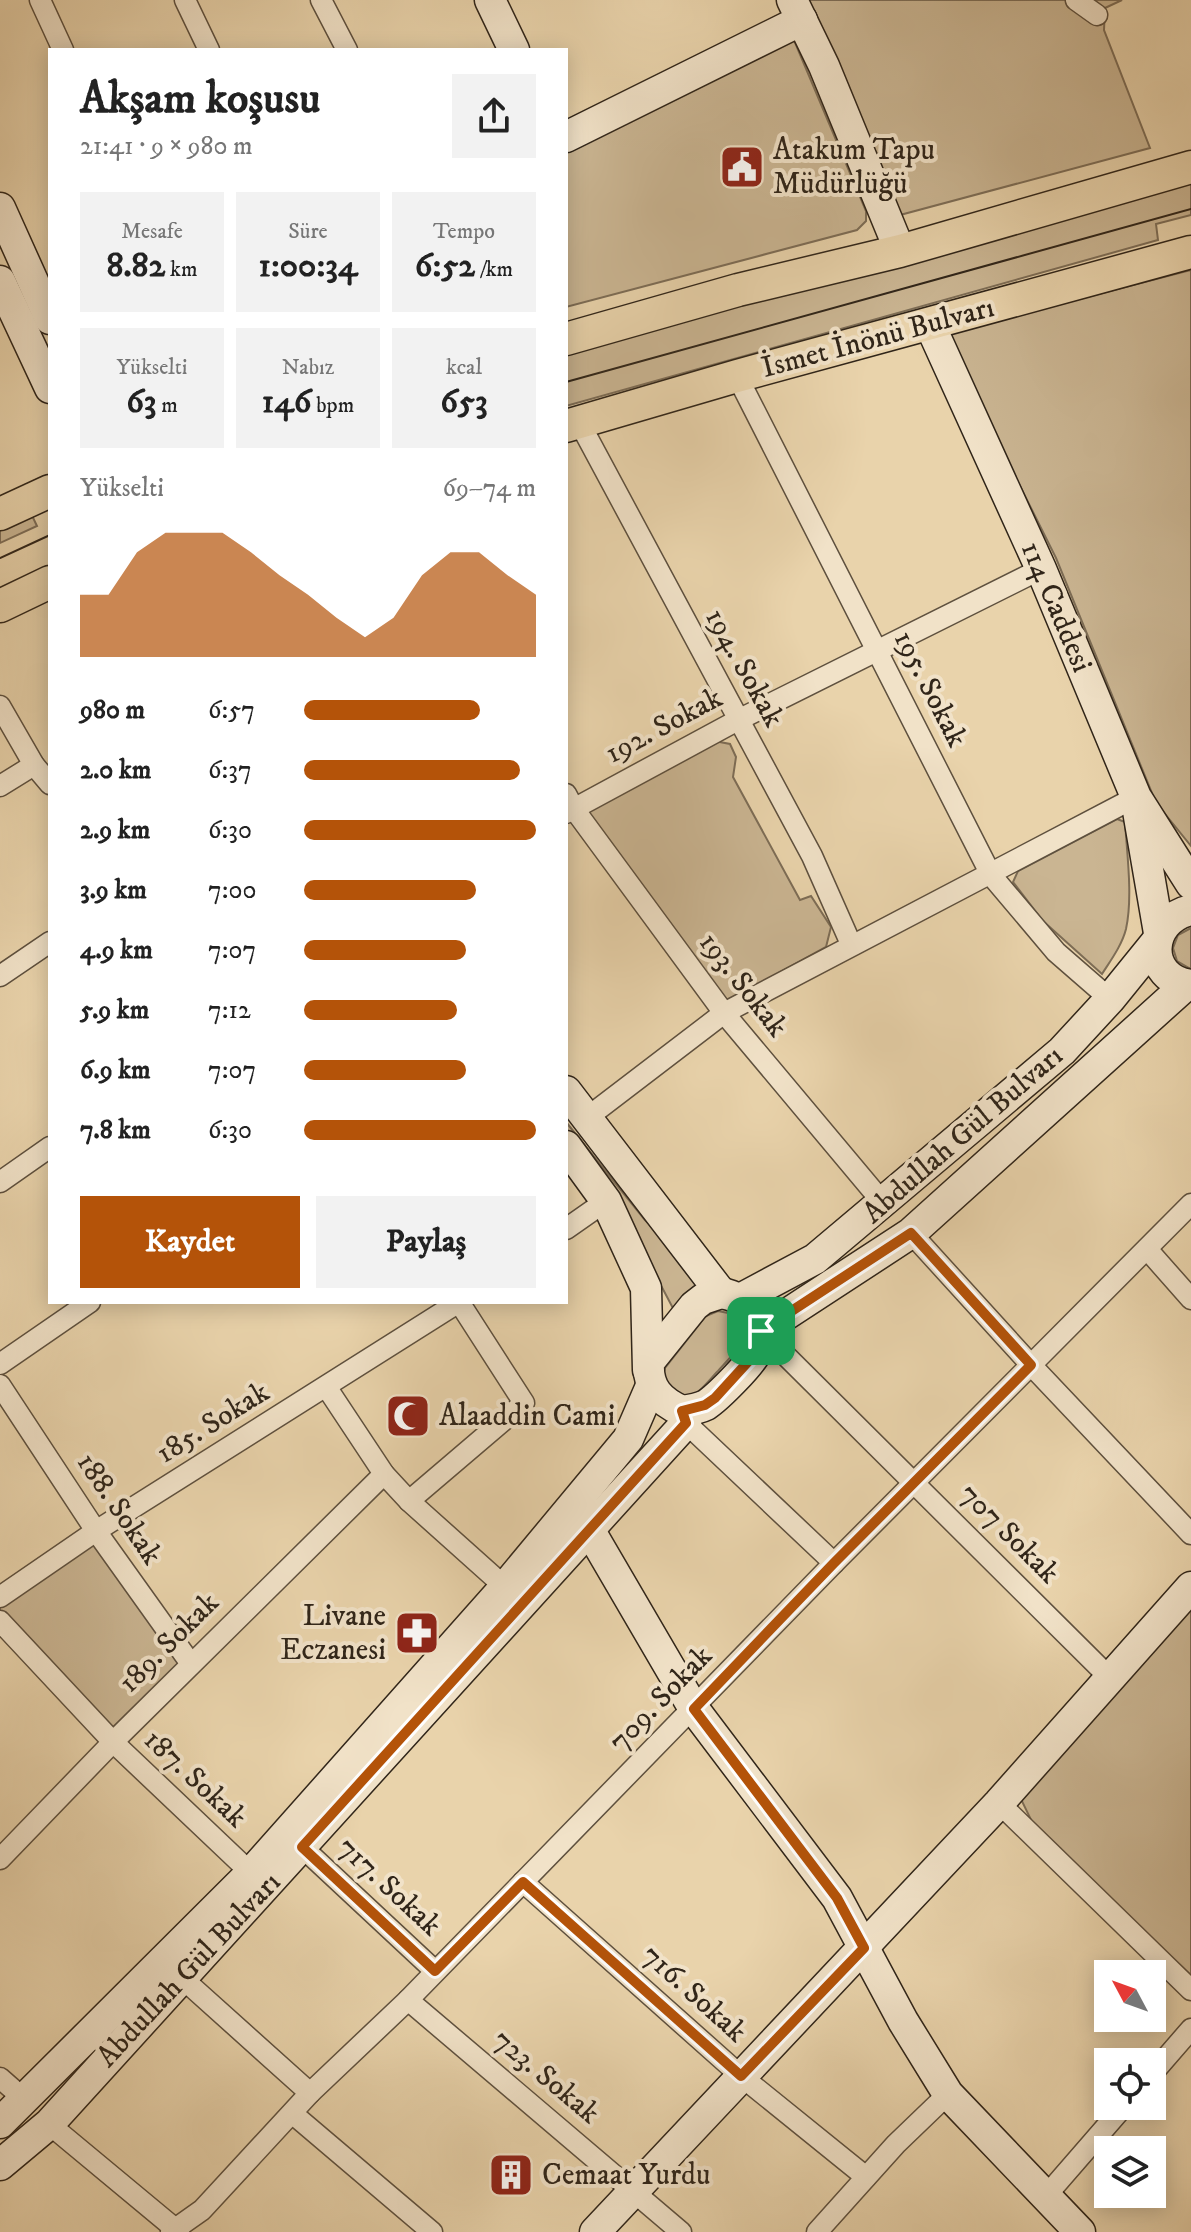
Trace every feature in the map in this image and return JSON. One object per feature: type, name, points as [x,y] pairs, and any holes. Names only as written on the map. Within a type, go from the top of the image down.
[{"type":"main road","points":[[490,0],[513,48]]},
{"type":"main road","points":[[568,136],[797,10],[824,66],[900,251]]},
{"type":"main road","points":[[568,338],[738,290],[900,251],[1191,167]]},
{"type":"main road","points":[[0,208],[48,315]]},
{"type":"main road","name":"İsmet İnönü Bulvarı","points":[[572,424],[1191,252]]},
{"type":"main road","points":[[0,281],[48,384]]},
{"type":"main road","name":"114 Caddesi","points":[[930,325],[1041,569],[1136,797],[1191,884]]},
{"type":"main road","points":[[0,514],[48,492]]},
{"type":"main road","points":[[0,606],[48,583]]},
{"type":"main road","points":[[1136,797],[1158,937],[1156,953],[1166,974],[1188,985]]},
{"type":"main road","points":[[1191,902],[1191,910]]},
{"type":"main road","name":"Abdullah Gül Bulvarı","points":[[732,1296],[815,1259],[884,1204],[1062,1051],[1110,999],[1172,917],[1191,910]]},
{"type":"main road","name":"Abdullah Gül Bulvarı","points":[[761,1331],[911,1233],[1188,985]]},
{"type":"main road","points":[[568,1093],[732,1296],[753,1310],[761,1331],[756,1353],[715,1398],[684,1417],[659,1397],[650,1380],[649,1362],[694,1306],[703,1299],[732,1296]]},
{"type":"main road","points":[[568,1149],[606,1201],[646,1288],[650,1380]]},
{"type":"main road","name":"Abdullah Gül Bulvarı","points":[[0,2123],[25,2100],[46,2071],[251,1873],[505,1587],[628,1439],[650,1380]]},
{"type":"main road","name":"Abdullah Gül Bulvarı","points":[[0,2165],[77,2101],[182,1978],[590,1531],[684,1417]]},
{"type":"main road","points":[[590,1531],[694,1709],[837,1898],[903,2021],[948,2094],[1070,2228]]},
{"type":"main road","points":[[595,2232],[999,1803],[1191,1587]]},
{"type":"street","points":[[40,0],[62,48]]},
{"type":"street","points":[[185,0],[208,48]]},
{"type":"street","points":[[321,0],[346,48]]},
{"type":"street","points":[[1076,0],[1097,15]]},
{"type":"street","name":"195. Sokak","points":[[737,376],[991,875],[1056,952],[1110,999]]},
{"type":"street","name":"194. Sokak","points":[[572,424],[812,856],[851,944]]},
{"type":"street","name":"192. Sokak","points":[[569,805],[1041,569]]},
{"type":"street","points":[[0,706],[34,765],[48,782]]},
{"type":"street","points":[[0,786],[34,765]]},
{"type":"street","points":[[588,1117],[724,1013],[1136,797]]},
{"type":"street","name":"193. Sokak","points":[[569,805],[724,1013],[884,1204]]},
{"type":"street","points":[[0,976],[48,943]]},
{"type":"street","points":[[0,1182],[48,1148]]},
{"type":"street","points":[[568,1228],[606,1201]]},
{"type":"street","name":"709. Sokak","points":[[175,2231],[202,2210],[310,2093],[408,2000],[834,1563],[1191,1204]]},
{"type":"street","points":[[911,1233],[1191,1534]]},
{"type":"street","points":[[1147,1249],[1191,1299]]},
{"type":"street","points":[[0,1364],[87,1304]]},
{"type":"street","name":"185. Sokak","points":[[0,1597],[96,1531],[456,1304]]},
{"type":"street","points":[[409,1501],[524,1403],[460,1304]]},
{"type":"street","name":"707 Sokak","points":[[761,1331],[1110,1678]]},
{"type":"street","name":"188. Sokak","points":[[0,1385],[96,1531],[191,1664]]},
{"type":"street","points":[[327,1388],[384,1474],[409,1501],[505,1587]]},
{"type":"street","points":[[684,1417],[834,1563]]},
{"type":"street","name":"189. Sokak","points":[[2,1852],[384,1474]]},
{"type":"street","name":"187. Sokak","points":[[0,1621],[113,1742],[251,1873]]},
{"type":"street","points":[[999,1803],[1191,1990]]},
{"type":"street","name":"717. Sokak","points":[[302,1847],[435,1971]]},
{"type":"street","name":"716. Sokak","points":[[523,1882],[741,2076],[866,2177]]},
{"type":"street","points":[[182,1978],[310,2093]]},
{"type":"street","name":"723. Sokak","points":[[408,2000],[681,2232]]},
{"type":"street","points":[[1166,2058],[1191,2029]]},
{"type":"street","points":[[46,2071],[77,2101]]},
{"type":"street","points":[[0,2078],[25,2100]]},
{"type":"street","points":[[817,2232],[948,2094]]},
{"type":"street","points":[[293,2114],[432,2232]]},
{"type":"street","points":[[1045,2197],[1112,2120]]},
{"type":"street","points":[[49,2124],[175,2231]]},
{"type":"shaded area","points":[[803,0],[1122,0],[1105,8],[1104,30],[1150,148],[900,215]]},
{"type":"shaded area","points":[[791,33],[866,211],[866,221],[857,230],[568,306],[568,151]]},
{"type":"shaded area","points":[[1191,175],[1191,215],[1156,224],[1158,240],[568,405],[568,347]]},
{"type":"shaded area","points":[[1191,270],[1191,846],[1156,803],[1056,558],[944,334]]},
{"type":"shaded area","points":[[27,505],[37,526],[0,543],[0,516]]},
{"type":"shaded area","points":[[709,740],[730,744],[736,757],[733,777],[800,900],[811,896],[831,927],[826,947],[728,1001],[679,953],[583,805]]},
{"type":"shaded area","points":[[1117,819],[1125,822],[1128,917],[1122,941],[1102,974],[1043,921],[1013,882],[1018,871]]},
{"type":"shaded area","points":[[1191,928],[1189,968],[1177,961],[1173,948],[1178,935]]},
{"type":"shaded area","points":[[568,1124],[645,1220],[711,1285],[676,1314],[625,1217],[568,1145]]},
{"type":"shaded area","points":[[718,1311],[733,1314],[740,1321],[743,1336],[740,1344],[695,1394],[686,1397],[670,1392],[663,1374],[665,1368],[706,1316]]},
{"type":"shaded area","points":[[96,1531],[191,1664],[113,1742],[0,1621],[0,1597]]},
{"type":"shaded area","points":[[1191,1596],[1191,1975],[1061,1854],[1061,1849],[1033,1824],[1018,1793]]},
{"type":"tram line","points":[[568,381],[1191,209]]},
{"type":"tram line","points":[[0,558],[48,536]]},
{"type":"place","name":"Atakum Tapu Müdürlüğü","points":[[742,167]]},
{"type":"place","name":"Alaaddin Cami","points":[[408,1416]]},
{"type":"place","name":"Livane Eczanesi","points":[[417,1633]]},
{"type":"place","name":"Cemaat Yurdu","points":[[511,2175]]},
{"type":"route","points":[[911,1233],[1031,1365],[694,1709],[837,1898],[864,1948],[741,2076],[523,1882],[435,1971],[302,1847],[686,1423],[682,1411],[705,1405],[715,1398],[756,1353],[761,1331],[911,1233]]}]
